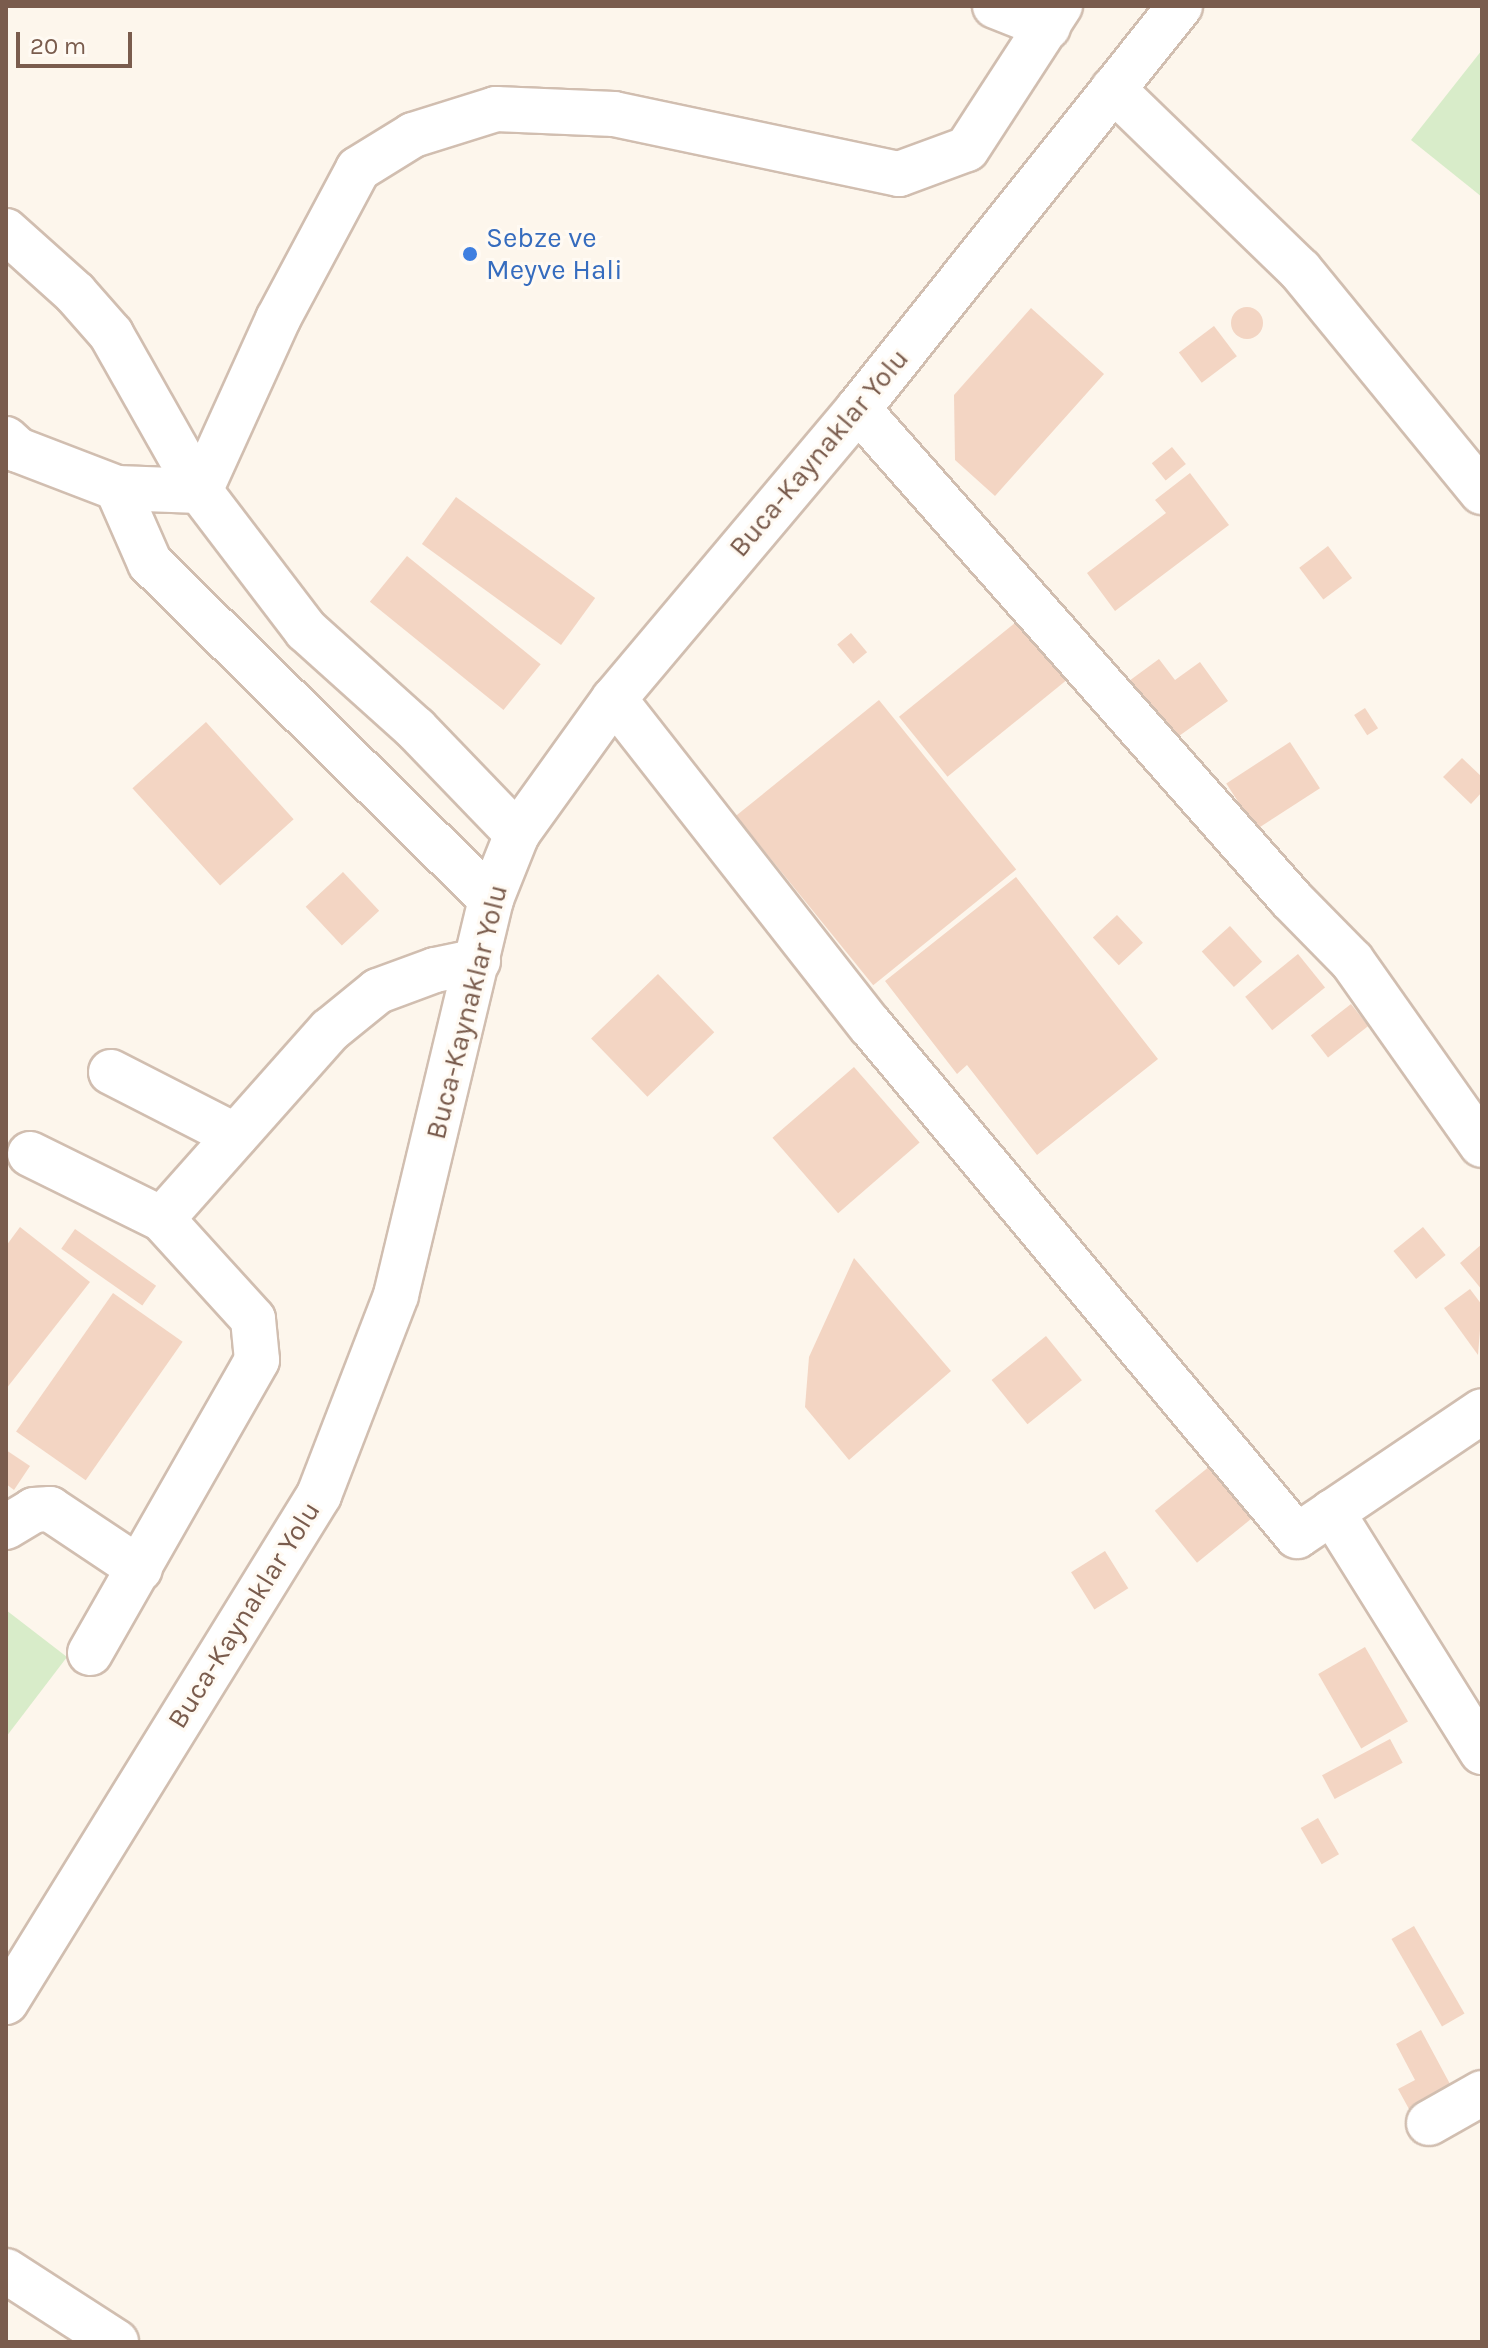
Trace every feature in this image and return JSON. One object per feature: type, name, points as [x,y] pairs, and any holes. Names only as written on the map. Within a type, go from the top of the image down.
[{"type":"street","points":[[200,491],[278,319],[358,169],[413,135],[496,109],[614,114],[899,174],[967,149],[1054,16],[995,6]]},
{"type":"street","name":"Buca-Kaynaklar Yolu","points":[[6,2002],[319,1495],[396,1295],[491,899],[517,834],[614,699],[858,409],[1180,6]]},
{"type":"street","points":[[1113,89],[1300,270],[1482,492]]},
{"type":"street","points":[[6,231],[75,293],[111,334],[200,491],[306,630],[416,729],[517,834]]},
{"type":"street","points":[[858,409],[1282,889],[1352,961],[1482,1145]]},
{"type":"street","points":[[6,439],[18,450],[117,488],[200,491]]},
{"type":"street","points":[[117,488],[150,563],[491,899]]},
{"type":"street","points":[[614,699],[870,1025],[1235,1466],[1297,1536],[1482,1411]]},
{"type":"street","points":[[162,1219],[330,1030],[378,991],[435,970],[478,961]]},
{"type":"street","points":[[111,1072],[236,1136]]},
{"type":"street","points":[[30,1154],[162,1219],[253,1319],[259,1346],[254,1374],[90,1653]]},
{"type":"street","points":[[6,1527],[34,1510],[50,1509],[140,1569]]},
{"type":"street","points":[[1332,1512],[1482,1752]]},
{"type":"street","points":[[1429,2123],[1482,2093]]},
{"type":"street","points":[[6,2271],[116,2342]]},
{"type":"green space","points":[[1482,50],[1482,197],[1411,140]]},
{"type":"green space","points":[[6,1610],[67,1657],[6,1737]]},
{"type":"building","points":[[1247,307],[1259,311],[1263,323],[1259,335],[1247,339],[1235,335],[1231,323],[1235,311]]},
{"type":"building","points":[[1031,308],[1104,374],[995,496],[955,460],[954,395]]},
{"type":"building","points":[[1214,326],[1237,356],[1202,383],[1179,352]]},
{"type":"building","points":[[1172,447],[1186,464],[1166,480],[1152,463]]},
{"type":"building","points":[[1190,473],[1229,525],[1115,611],[1087,573],[1166,513],[1155,500]]},
{"type":"building","points":[[456,497],[595,598],[561,645],[422,544]]},
{"type":"building","points":[[1328,546],[1352,578],[1323,600],[1299,568]]},
{"type":"building","points":[[407,556],[541,664],[504,710],[370,602]]},
{"type":"building","points":[[1021,618],[1069,678],[947,777],[899,717]]},
{"type":"building","points":[[851,633],[867,652],[853,664],[837,645]]},
{"type":"building","points":[[1159,659],[1175,680],[1200,662],[1228,701],[1172,741],[1129,681]]},
{"type":"building","points":[[879,700],[1016,869],[873,985],[736,816]]},
{"type":"building","points":[[1365,708],[1378,728],[1367,735],[1354,715]]},
{"type":"building","points":[[206,722],[294,819],[220,886],[132,788]]},
{"type":"building","points":[[1290,742],[1320,788],[1256,830],[1226,783]]},
{"type":"building","points":[[1462,758],[1482,777],[1482,792],[1471,804],[1443,777]]},
{"type":"building","points":[[343,872],[379,911],[342,946],[306,907]]},
{"type":"building","points":[[1016,877],[1158,1059],[1037,1155],[967,1065],[957,1074],[885,981]]},
{"type":"building","points":[[1117,915],[1143,943],[1119,965],[1093,938]]},
{"type":"building","points":[[1230,926],[1262,962],[1234,987],[1202,951]]},
{"type":"building","points":[[1298,954],[1325,987],[1272,1030],[1245,997]]},
{"type":"building","points":[[658,974],[714,1032],[647,1097],[591,1039]]},
{"type":"building","points":[[1351,1004],[1368,1026],[1328,1057],[1311,1035]]},
{"type":"building","points":[[854,1067],[920,1142],[838,1213],[772,1138]]},
{"type":"building","points":[[20,1227],[90,1282],[6,1389],[6,1246]]},
{"type":"building","points":[[1423,1227],[1446,1255],[1416,1279],[1393,1251]]},
{"type":"building","points":[[75,1229],[156,1286],[142,1305],[61,1249]]},
{"type":"building","points":[[1482,1244],[1482,1290],[1460,1263]]},
{"type":"building","points":[[854,1258],[951,1371],[849,1460],[805,1407],[809,1357]]},
{"type":"building","points":[[1470,1289],[1482,1305],[1478,1355],[1444,1308]]},
{"type":"building","points":[[113,1293],[183,1342],[86,1480],[16,1431]]},
{"type":"building","points":[[1046,1336],[1082,1380],[1027,1424],[992,1380]]},
{"type":"building","points":[[6,1450],[30,1466],[14,1490],[6,1484]]},
{"type":"building","points":[[1210,1466],[1252,1518],[1197,1563],[1155,1511]]},
{"type":"building","points":[[1105,1551],[1128,1588],[1094,1610],[1071,1572]]},
{"type":"building","points":[[1365,1647],[1408,1721],[1361,1748],[1318,1674]]},
{"type":"building","points":[[1390,1739],[1403,1763],[1335,1799],[1322,1775]]},
{"type":"building","points":[[1318,1818],[1339,1854],[1322,1864],[1301,1828]]},
{"type":"building","points":[[1414,1926],[1464,2013],[1442,2026],[1391,1939]]},
{"type":"building","points":[[1421,2030],[1457,2097],[1415,2120],[1398,2089],[1415,2080],[1396,2044]]},
{"type":"place","name":"Sebze ve Meyve Hali","points":[[470,254]]}]
